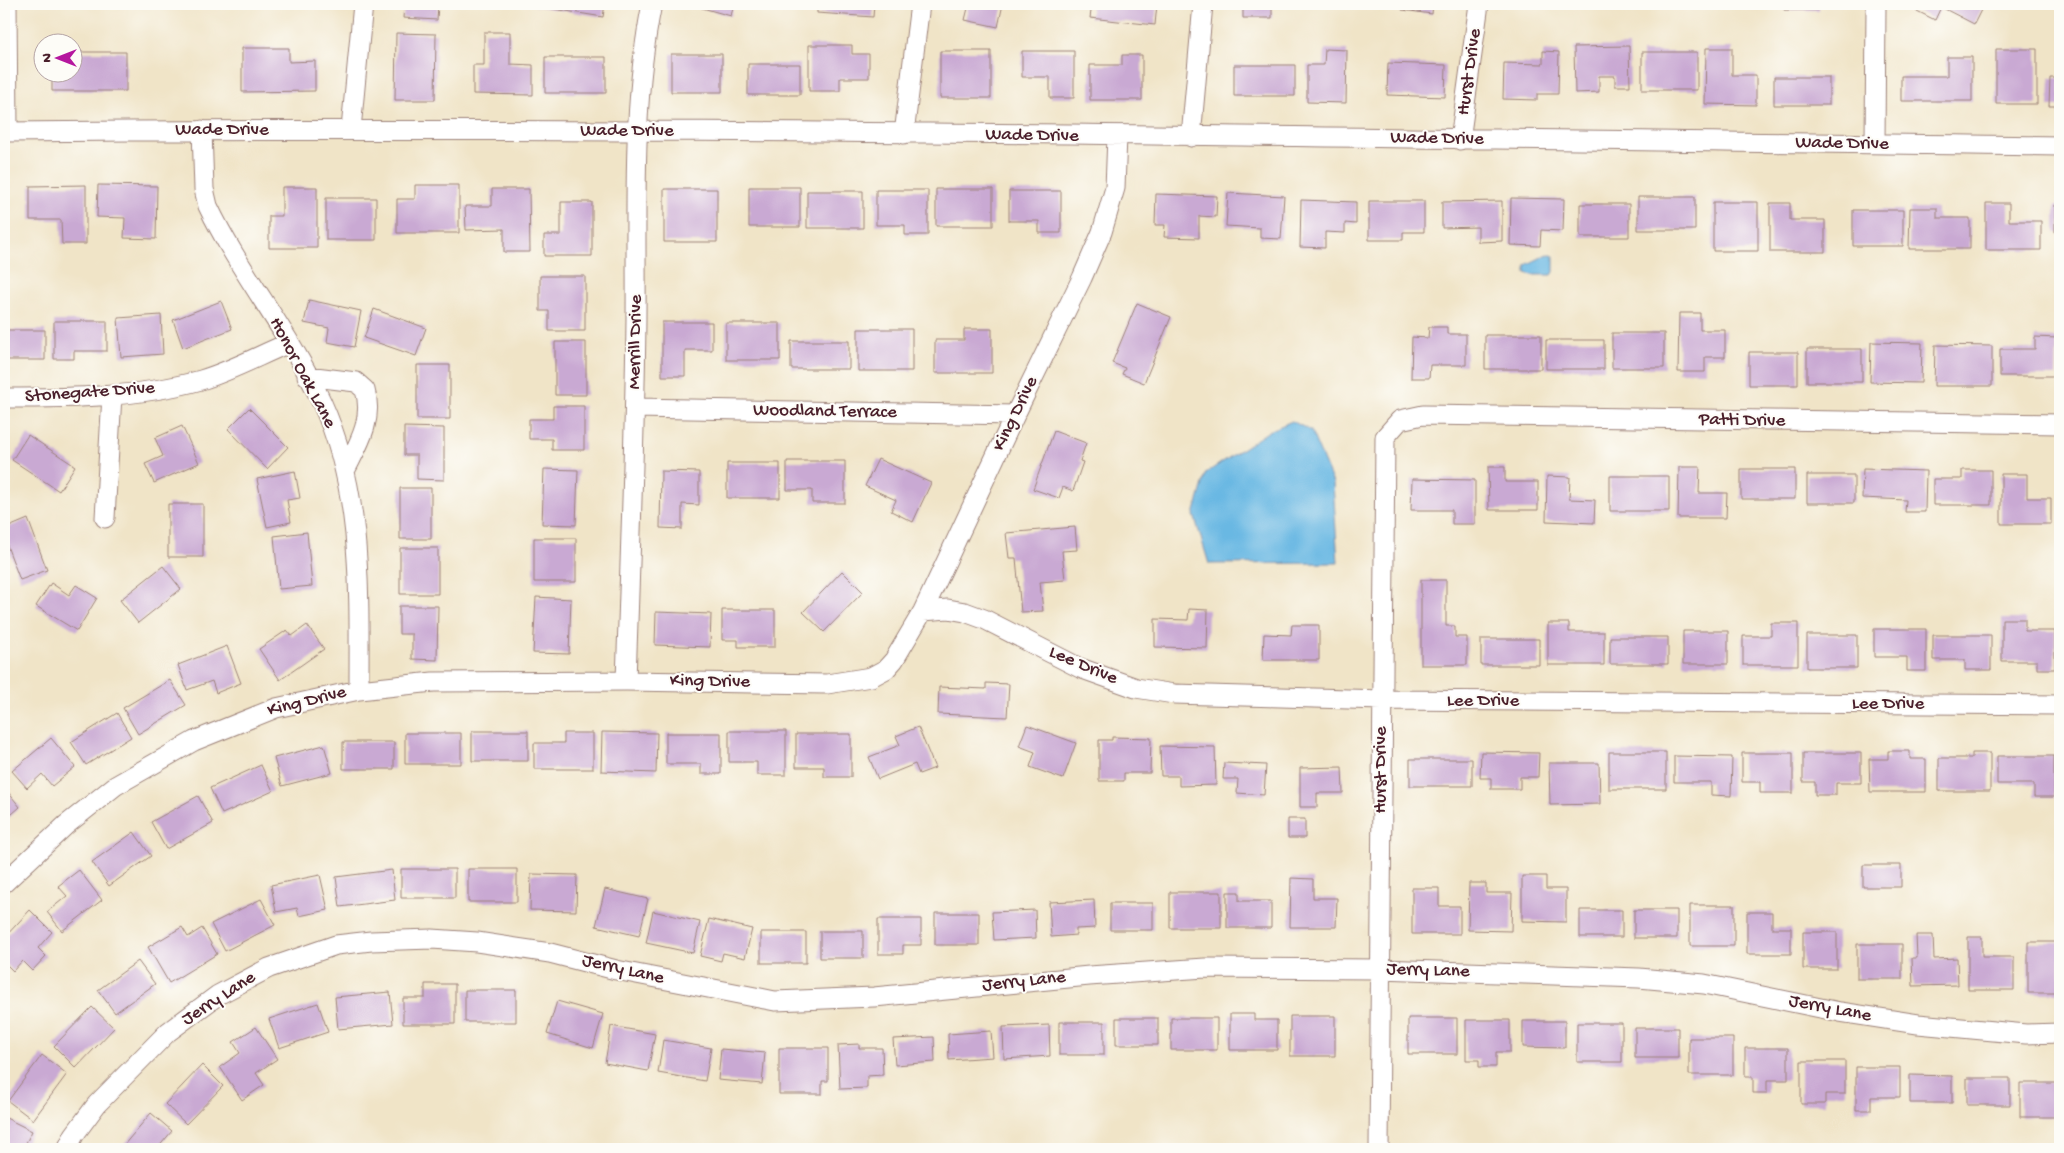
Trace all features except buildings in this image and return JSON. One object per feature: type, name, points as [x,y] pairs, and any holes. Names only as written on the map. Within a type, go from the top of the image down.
[{"type":"street","points":[[6,132],[7,4]]},
{"type":"street","points":[[351,129],[363,4]]},
{"type":"street","name":"Merrill Drive","points":[[626,681],[636,408],[638,131],[643,46],[652,4]]},
{"type":"street","points":[[904,134],[920,4]]},
{"type":"street","points":[[1191,137],[1203,4]]},
{"type":"street","name":"Hurst Drive","points":[[1460,140],[1479,4]]},
{"type":"street","points":[[1875,144],[1876,4]]},
{"type":"street","name":"Wade Drive","points":[[6,132],[351,129],[2060,146]]},
{"type":"street","name":"Honor Oak Lane","points":[[202,130],[204,189],[208,206],[321,401],[339,444],[351,497],[360,592],[359,690]]},
{"type":"street","name":"King Drive","points":[[4,883],[66,825],[115,786],[194,741],[276,708],[359,690],[433,682],[626,681],[827,684],[871,676],[886,669],[894,660],[923,611],[1082,278],[1102,232],[1115,188],[1117,136]]},
{"type":"street","name":"Stonegate Drive","points":[[4,398],[112,395],[146,392],[202,380],[289,343]]},
{"type":"street","points":[[307,376],[356,382],[365,390],[367,423],[363,437],[345,471]]},
{"type":"street","points":[[105,518],[112,395]]},
{"type":"street","name":"Woodland Terrace","points":[[636,408],[1015,415]]},
{"type":"street","name":"Hurst Drive","points":[[1379,1149],[1385,437],[1400,420],[1423,416]]},
{"type":"street","name":"Patti Drive","points":[[1423,416],[2060,424]]},
{"type":"street","name":"Lee Drive","points":[[923,611],[948,609],[965,612],[984,619],[1080,668],[1136,688],[1174,694],[1252,698],[1382,700],[2060,705]]},
{"type":"street","name":"Jerry Lane","points":[[67,1149],[74,1134],[97,1104],[168,1032],[218,995],[269,968],[336,945],[371,941],[477,942],[550,953],[616,970],[775,1001],[874,997],[1089,976],[1205,968],[1380,969],[1639,978],[1704,984],[1918,1024],[2026,1034],[2060,1033]]},
{"type":"water","points":[[1548,254],[1554,256],[1554,272],[1552,275],[1526,273],[1526,265]]},
{"type":"water","points":[[1292,421],[1311,431],[1333,483],[1338,563],[1209,564],[1194,515],[1206,473],[1269,431]]}]
